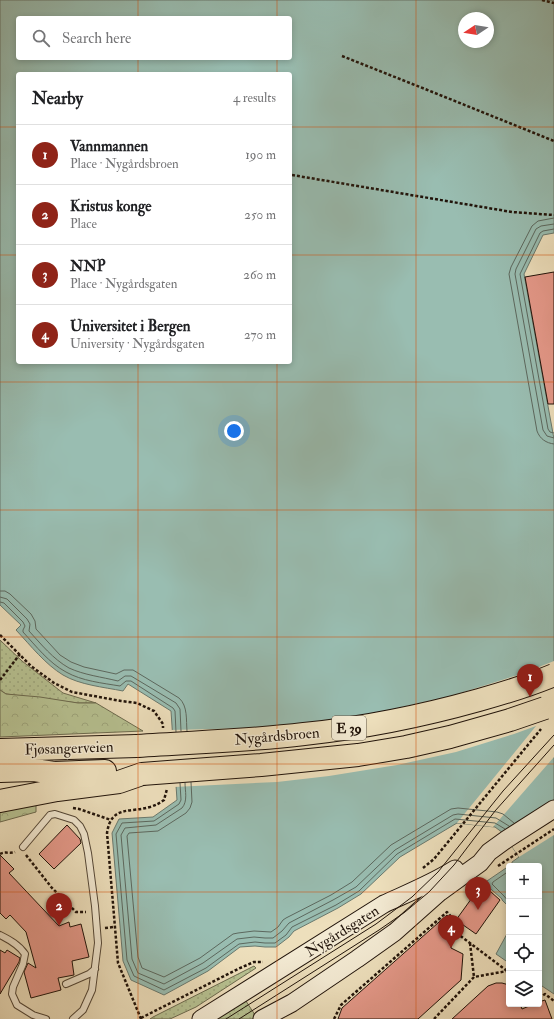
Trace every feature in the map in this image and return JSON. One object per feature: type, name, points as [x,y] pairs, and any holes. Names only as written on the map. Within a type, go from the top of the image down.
[{"type":"highway","name":"Nygårdsbroen","points":[[137,746],[304,734],[403,719],[446,709],[502,693],[554,675]]},
{"type":"highway","name":"Nygårdsbroen","points":[[142,774],[261,765],[358,755],[406,747],[450,737],[510,720],[554,705]]},
{"type":"highway","name":"Fjøsangerveien","points":[[0,750],[137,746]]},
{"type":"highway","name":"E 39","points":[[0,771],[34,770],[54,773]]},
{"type":"highway","name":"Fjøsangerveien","points":[[54,773],[118,770],[142,774]]},
{"type":"highway","name":"E 39","points":[[0,779],[35,778],[54,773]]},
{"type":"highway","name":"E 39","points":[[0,801],[57,790],[119,782],[142,774]]},
{"type":"main road","name":"Nygårdsgaten","points":[[262,1019],[292,1002],[357,959],[388,936],[440,892],[480,863],[489,852],[507,838],[554,809]]},
{"type":"main road","name":"Nygårdsgaten","points":[[201,1019],[384,904],[422,888],[443,877],[476,856],[489,852]]},
{"type":"lane","points":[[22,848],[50,815],[55,814],[74,820],[80,826],[84,834],[95,906],[98,943],[92,990],[83,1010],[73,1019]]},
{"type":"lane","points":[[0,935],[12,941],[22,949],[25,954],[23,964],[13,987],[12,994],[17,1005],[46,1019]]},
{"type":"lane","points":[[66,984],[89,974],[95,969]]},
{"type":"path","points":[[542,0],[554,3]]},
{"type":"path","points":[[342,56],[554,141]]},
{"type":"path","points":[[292,175],[512,212],[554,215]]},
{"type":"path","points":[[0,680],[20,654]]},
{"type":"path","points":[[472,813],[544,725]]},
{"type":"path","points":[[517,853],[554,829]]},
{"type":"path","points":[[0,854],[12,853],[22,848],[52,888],[76,912]]},
{"type":"path","points":[[334,1019],[341,1005],[447,912],[454,920],[458,934],[507,971]]},
{"type":"path","points":[[470,943],[474,977]]},
{"type":"path","points":[[138,1013],[141,1019],[254,962],[267,963]]},
{"type":"path","points":[[434,1019],[474,977],[506,972]]},
{"type":"path","points":[[542,992],[554,1001]]},
{"type":"path","points":[[542,996],[546,994]]},
{"type":"green space","points":[[0,640],[22,661],[63,693],[96,703],[78,703],[6,694],[0,690]]},
{"type":"green space","points":[[0,690],[6,694],[40,697],[78,703],[96,703],[143,731],[0,737]]},
{"type":"green space","points":[[36,803],[36,812],[0,822],[0,811]]},
{"type":"green space","points":[[254,966],[256,968],[196,1007],[170,1019],[150,1019],[153,1017]]},
{"type":"green space","points":[[244,998],[257,1018],[210,1019]]},
{"type":"water","points":[[0,0],[554,0],[554,233],[543,235],[524,274],[554,439],[554,994],[542,986],[542,863],[512,863],[519,857],[503,833],[495,827],[457,823],[400,857],[361,894],[294,931],[276,947],[240,947],[208,971],[164,995],[131,980],[123,961],[112,833],[119,819],[153,817],[177,800],[171,711],[128,684],[123,691],[84,683],[63,675],[44,660],[16,630],[21,625],[0,605]]},
{"type":"water","points":[[506,868],[506,904],[502,899],[484,883]]},
{"type":"water","points":[[506,936],[506,961],[496,954]]},
{"type":"pier","points":[[554,661],[554,757],[493,827],[457,823],[536,726],[456,752],[397,765],[329,776],[277,782],[174,787],[170,730],[258,728],[311,723],[380,712],[451,696],[521,674]]},
{"type":"pier","points":[[554,800],[554,835],[519,857],[503,833]]},
{"type":"building","points":[[554,272],[554,404],[548,404],[525,277]]},
{"type":"building","points":[[67,825],[80,839],[81,843],[54,869],[39,854]]},
{"type":"building","points":[[0,855],[14,869],[9,873],[59,926],[69,922],[70,927],[81,924],[89,957],[72,961],[74,975],[58,978],[61,990],[31,998],[24,972],[28,963],[36,968],[26,932],[10,915],[6,919],[0,913]]},
{"type":"building","points":[[482,884],[500,900],[476,934],[456,920]]},
{"type":"building","points":[[447,915],[453,922],[451,948],[463,954],[461,980],[418,1019],[338,1019],[342,1008]]},
{"type":"building","points":[[0,950],[5,953],[7,950],[20,958],[0,994]]},
{"type":"building","points":[[496,983],[506,984],[506,1007],[521,1007],[522,1009],[527,1007],[542,1007],[542,1001],[545,1000],[552,1019],[452,1019],[488,986]]},
{"type":"tram line","points":[[226,1019],[376,924],[412,897],[438,872],[503,791],[554,735]]},
{"type":"tram line","points":[[239,1019],[379,930],[405,912],[429,892],[454,865],[495,811],[554,745]]},
{"type":"place","name":"Vannmannen","points":[[530,697]]},
{"type":"place","name":"NNP","points":[[478,910]]},
{"type":"place","name":"Kristus konge","points":[[59,926]]},
{"type":"place","name":"Universitet i Bergen","points":[[451,948]]}]
